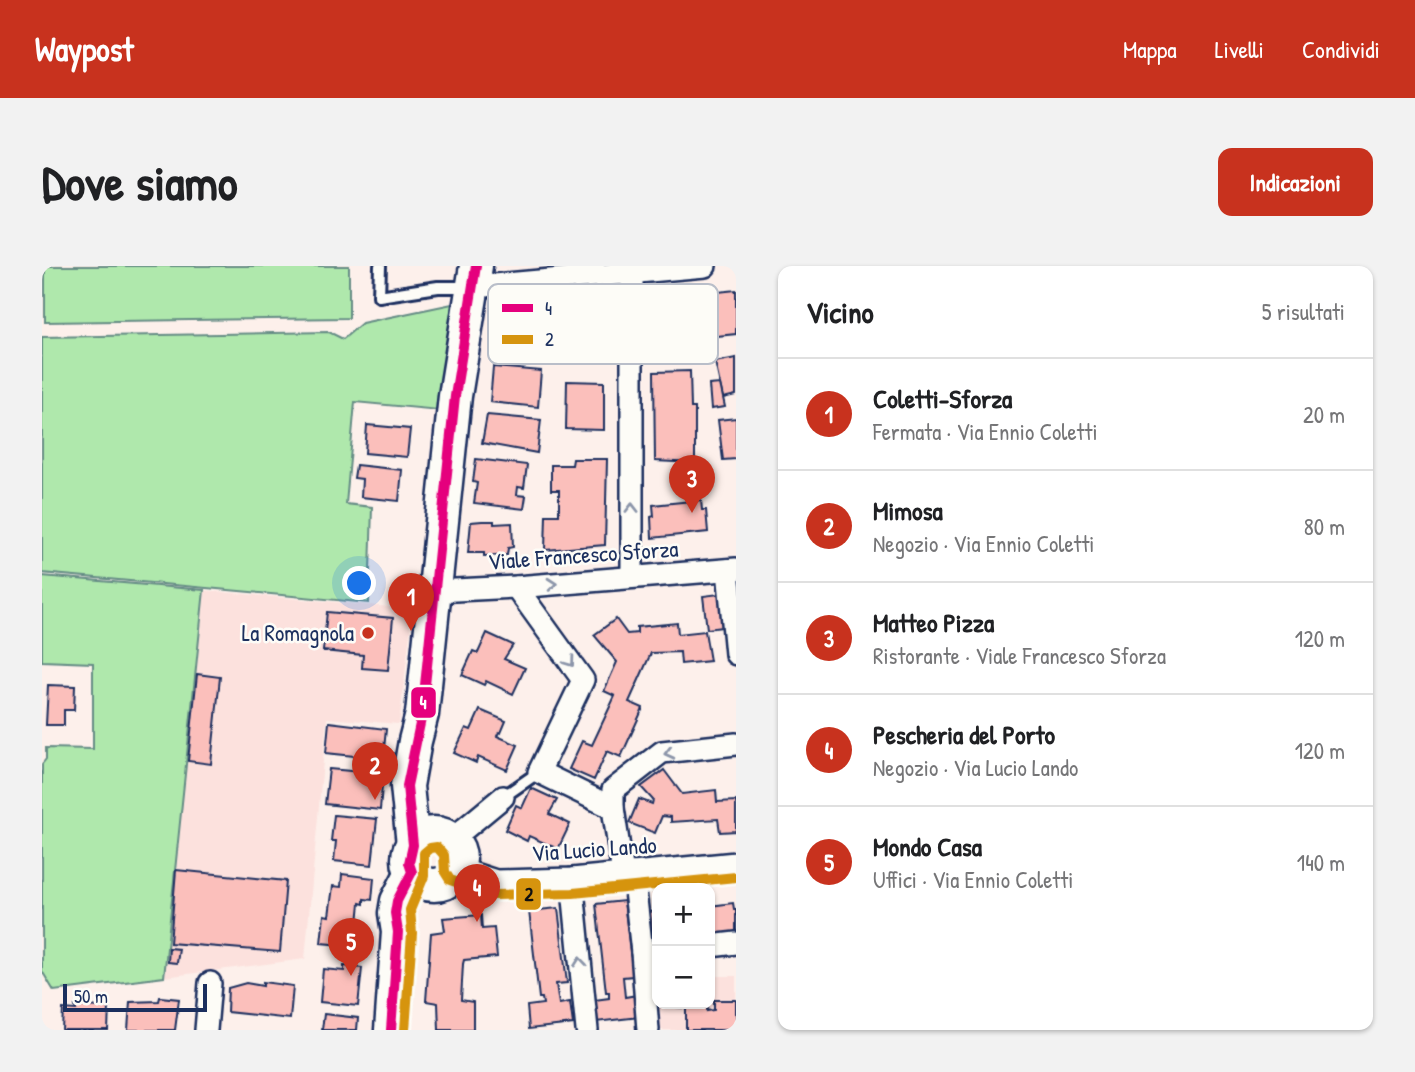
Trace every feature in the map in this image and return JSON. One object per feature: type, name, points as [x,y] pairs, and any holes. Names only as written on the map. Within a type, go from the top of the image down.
[{"type":"street","points":[[433,857],[422,788],[426,738],[422,714],[455,396],[474,276],[594,270],[632,273],[705,266]]},
{"type":"street","points":[[632,273],[632,284]]},
{"type":"street","points":[[632,364],[632,576]]},
{"type":"street","points":[[732,570],[736,654]]},
{"type":"street","name":"Viale Francesco Sforza","points":[[435,591],[732,570]]},
{"type":"street","points":[[516,587],[583,680],[539,772],[613,808]]},
{"type":"street","points":[[648,1030],[650,952],[628,874],[613,808],[613,790],[663,752],[736,744]]},
{"type":"street","points":[[391,1030],[398,932],[408,906],[433,857],[503,797]]},
{"type":"street","name":"Via Lucio Lando","points":[[433,857],[496,881],[572,879],[736,863]]},
{"type":"street","points":[[572,879],[587,1030]]},
{"type":"street","points":[[715,945],[736,943]]},
{"type":"street","points":[[206,1030],[210,983]]},
{"type":"lane","points":[[380,266],[379,296],[438,287],[474,276]]},
{"type":"lane","points":[[503,797],[539,772]]},
{"type":"shaded area","points":[[42,576],[413,609],[399,724],[327,718],[305,959],[54,991],[42,971],[42,764],[46,759],[46,748],[93,749],[93,663],[42,661]]},
{"type":"shaded area","points":[[715,976],[736,976],[736,1030],[657,1030],[655,1009],[715,1009]]},
{"type":"green space","points":[[45,266],[349,266],[349,318],[45,322]]},
{"type":"green space","points":[[452,304],[439,410],[355,402],[346,504],[372,507],[369,603],[42,573],[42,337],[329,332],[343,339],[362,323]]},
{"type":"green space","points":[[42,576],[204,590],[164,977],[54,991],[42,971],[42,764],[46,759],[46,748],[93,749],[93,663],[42,661]]},
{"type":"building","points":[[736,290],[736,334],[718,336],[718,292]]},
{"type":"building","points":[[736,358],[736,395],[723,398],[715,364]]},
{"type":"building","points":[[493,367],[541,371],[538,407],[490,402]]},
{"type":"building","points":[[690,371],[691,408],[695,408],[695,463],[655,461],[654,372]]},
{"type":"building","points":[[567,381],[604,382],[604,430],[566,429]]},
{"type":"building","points":[[720,384],[725,407],[711,409],[709,385]]},
{"type":"building","points":[[487,415],[541,420],[537,453],[482,443]]},
{"type":"building","points":[[736,418],[736,459],[723,460],[718,420]]},
{"type":"building","points":[[367,425],[410,429],[407,457],[365,453]]},
{"type":"building","points":[[476,459],[527,465],[524,488],[518,487],[517,495],[526,496],[524,509],[474,503]]},
{"type":"building","points":[[573,459],[607,459],[605,545],[545,550],[546,515],[559,515],[559,490],[551,490],[551,465],[572,465]]},
{"type":"building","points":[[356,465],[402,470],[399,501],[361,497],[362,479],[354,478]]},
{"type":"building","points":[[701,500],[702,510],[706,510],[708,532],[652,538],[653,505]]},
{"type":"building","points":[[494,521],[494,524],[512,523],[513,547],[508,548],[507,555],[484,556],[484,553],[468,553],[471,522]]},
{"type":"building","points":[[719,594],[723,627],[707,629],[703,596]]},
{"type":"building","points":[[327,612],[393,618],[388,670],[362,668],[363,655],[323,651]]},
{"type":"building","points":[[616,619],[627,634],[637,633],[637,627],[677,623],[678,634],[705,631],[710,661],[681,664],[680,652],[651,653],[629,702],[643,708],[621,757],[607,751],[594,780],[569,769],[582,741],[592,745],[615,696],[604,691],[617,662],[594,635]]},
{"type":"building","points":[[487,633],[513,645],[504,659],[525,668],[513,694],[486,681],[484,685],[462,675],[473,651],[478,653]]},
{"type":"building","points":[[197,674],[220,677],[211,764],[188,761]]},
{"type":"building","points":[[48,685],[75,686],[74,710],[64,710],[64,725],[46,725]]},
{"type":"building","points":[[480,710],[506,721],[497,736],[518,745],[507,770],[478,757],[476,763],[454,753],[466,728],[471,730]]},
{"type":"building","points":[[329,722],[386,729],[383,759],[326,753]]},
{"type":"building","points":[[329,769],[383,774],[380,810],[325,804]]},
{"type":"building","points":[[664,770],[682,794],[716,790],[717,802],[736,801],[736,831],[720,832],[718,819],[671,822],[671,817],[662,816],[655,833],[629,823],[639,799],[652,804],[653,800],[641,787]]},
{"type":"building","points":[[531,788],[557,800],[549,814],[570,824],[558,849],[529,836],[527,841],[505,830],[516,805],[522,808]]},
{"type":"building","points":[[334,815],[377,819],[372,865],[334,861],[336,841],[331,841]]},
{"type":"building","points":[[176,870],[286,881],[280,952],[170,943]]},
{"type":"building","points":[[342,874],[374,878],[372,900],[364,899],[364,904],[360,903],[356,943],[361,951],[341,952],[342,945],[321,943],[324,915],[329,916],[333,886],[341,887]]},
{"type":"building","points":[[624,901],[633,976],[623,977],[625,997],[637,995],[639,1017],[596,1022],[594,1000],[609,998],[609,992],[606,992],[596,904]]},
{"type":"building","points":[[733,903],[736,909],[736,932],[715,934],[715,905]]},
{"type":"building","points":[[558,908],[567,983],[556,984],[559,1004],[570,1002],[573,1024],[529,1029],[527,1006],[543,1004],[542,998],[539,998],[529,911]]},
{"type":"building","points":[[481,915],[482,929],[494,928],[497,957],[464,960],[461,1000],[473,1002],[473,1030],[439,1030],[438,1003],[426,1001],[431,933],[445,931],[443,918]]},
{"type":"building","points":[[169,948],[179,949],[177,963],[168,962]]},
{"type":"building","points":[[344,966],[362,968],[358,1006],[320,1002],[323,969],[344,971]]},
{"type":"building","points":[[263,982],[293,986],[290,1019],[227,1012],[228,988],[246,983],[263,986]]},
{"type":"building","points":[[160,997],[179,999],[175,1030],[128,1030],[130,1002],[159,1001]]},
{"type":"building","points":[[715,1000],[736,1000],[736,1030],[686,1030],[686,1009],[714,1010]]},
{"type":"building","points":[[75,1006],[109,1007],[108,1030],[62,1030],[63,1009],[76,1010]]},
{"type":"building","points":[[324,1014],[358,1018],[357,1030],[322,1030]]},
{"type":"transit line","name":"4","points":[[391,1030],[398,932],[395,913],[397,901],[412,872],[409,863],[413,845],[407,786],[422,714],[455,396],[476,266]]},
{"type":"transit line","name":"2","points":[[405,1030],[412,933],[410,910],[424,876],[424,853],[430,848],[437,847],[444,855],[445,872],[450,880],[495,895],[573,893],[736,877]]},
{"type":"place","name":"Matteo Pizza","points":[[692,513]]},
{"type":"place","name":"Coletti-Sforza","points":[[411,631]]},
{"type":"place","name":"La Romagnola","points":[[368,633]]},
{"type":"place","name":"Mimosa","points":[[375,800]]},
{"type":"place","name":"Pescheria del Porto","points":[[477,922]]},
{"type":"place","name":"Mondo Casa","points":[[351,976]]}]
